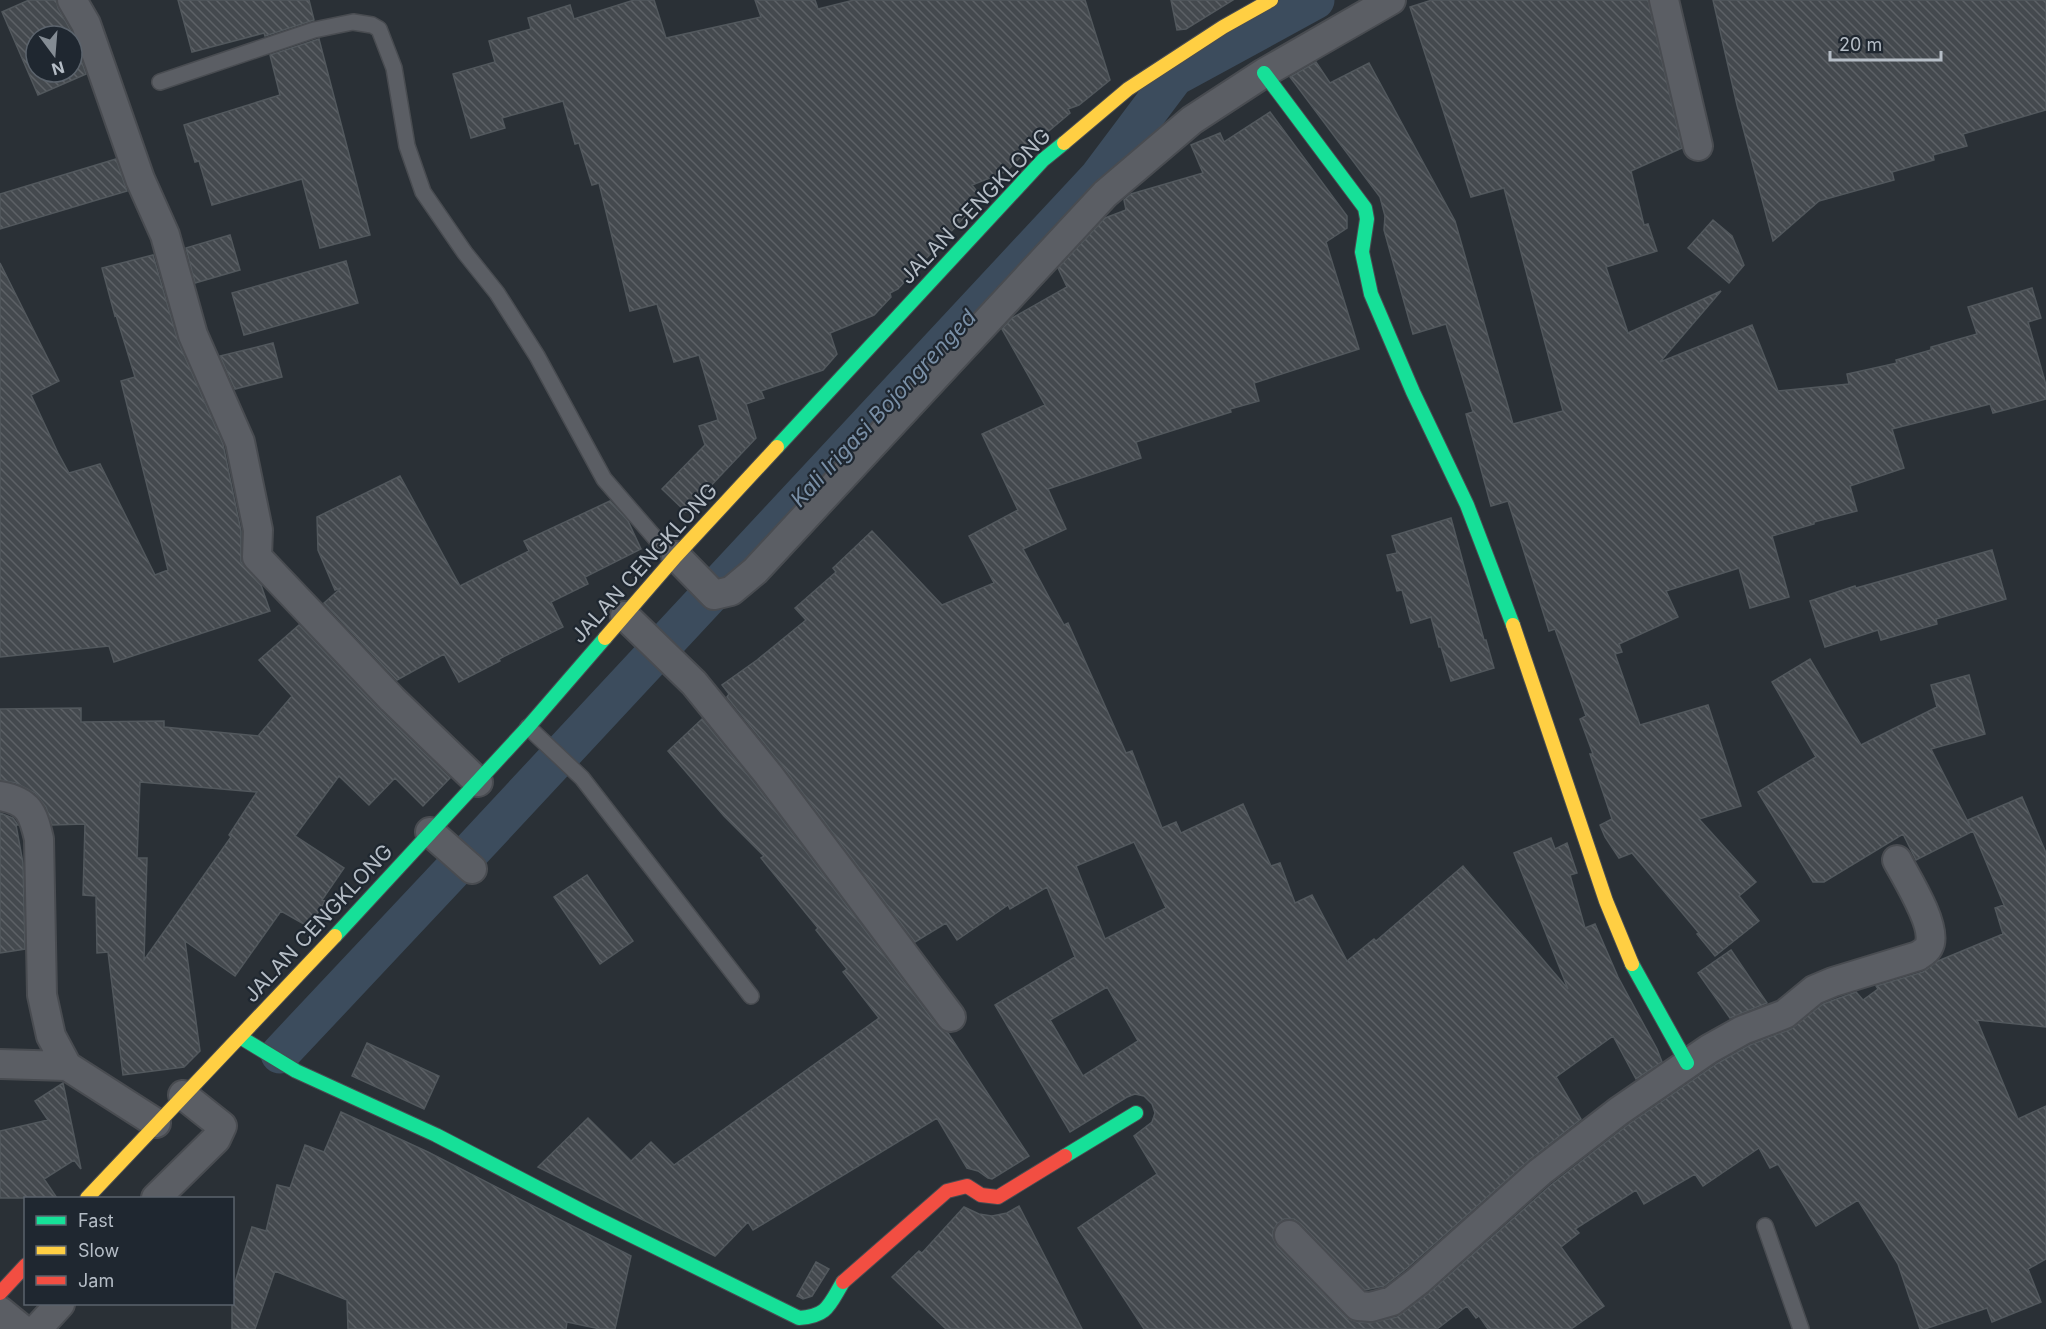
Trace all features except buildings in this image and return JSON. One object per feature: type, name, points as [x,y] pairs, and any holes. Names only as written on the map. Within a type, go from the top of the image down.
[{"type":"street","points":[[72,0],[86,24],[140,179],[165,235],[194,335],[240,442],[256,514],[257,557],[392,699],[478,782]]},
{"type":"street","name":"JALAN CENGKLONG","points":[[88,1197],[156,1123],[188,1099],[240,1037],[430,832],[531,730],[625,616],[681,560],[1043,160],[1128,89],[1223,27],[1271,0]]},
{"type":"street","points":[[681,560],[714,595],[731,591],[755,571],[1105,194],[1192,120],[1264,73],[1391,0]]},
{"type":"street","points":[[1664,0],[1698,146]]},
{"type":"street","points":[[1264,73],[1365,208],[1367,219],[1362,252],[1371,294],[1413,392],[1471,515],[1520,640],[1606,901],[1635,970],[1687,1063]]},
{"type":"street","points":[[625,616],[694,683],[768,774],[951,1017]]},
{"type":"street","points":[[0,796],[15,798],[34,817],[39,839],[42,995],[51,1036],[67,1066],[156,1123]]},
{"type":"street","points":[[430,832],[472,869]]},
{"type":"street","points":[[1289,1235],[1358,1305],[1371,1307],[1392,1301],[1418,1281],[1540,1172],[1619,1111],[1687,1063],[1743,1030],[1785,1014],[1814,990],[1918,956],[1928,950],[1931,940],[1928,921],[1898,860]]},
{"type":"street","points":[[240,1037],[296,1071],[436,1135],[588,1214],[799,1318],[814,1323],[826,1310],[844,1280],[947,1191],[967,1186],[980,1196],[998,1197],[1136,1113]]},
{"type":"street","points":[[0,1064],[67,1066]]},
{"type":"street","points":[[157,1197],[216,1140],[222,1126],[188,1099]]},
{"type":"street","points":[[0,1293],[24,1267]]},
{"type":"street","points":[[37,1329],[59,1305]]},
{"type":"street","points":[[0,1311],[22,1329]]},
{"type":"lane","points":[[160,82],[315,30],[353,22],[379,29],[394,68],[407,146],[423,192],[465,253],[497,293],[532,347],[604,478],[656,539],[681,560]]},
{"type":"lane","points":[[531,730],[582,778],[752,996]]},
{"type":"lane","points":[[1765,1226],[1801,1329]]},
{"type":"waterway","name":"Kali Irigasi Bojongrenged","points":[[473,849],[1099,177],[1174,77],[1315,0]]},
{"type":"waterway","name":"Kali Irigasi Bojongrenged","points":[[280,1054],[453,870]]},
{"type":"traffic: fast","points":[[1264,73],[1365,208],[1367,219],[1362,252],[1371,294],[1413,392],[1467,505],[1513,625]]},
{"type":"traffic: fast","points":[[777,447],[1043,160],[1064,143]]},
{"type":"traffic: fast","points":[[335,936],[528,727],[605,638]]},
{"type":"traffic: fast","points":[[1632,964],[1687,1063]]},
{"type":"traffic: fast","points":[[240,1037],[296,1071],[436,1135],[588,1214],[799,1318],[816,1315],[827,1308],[843,1282]]},
{"type":"traffic: fast","points":[[1065,1156],[1136,1113]]},
{"type":"traffic: slow","points":[[1064,143],[1128,89],[1223,27],[1271,0]]},
{"type":"traffic: slow","points":[[605,638],[676,556],[777,447]]},
{"type":"traffic: slow","points":[[1513,625],[1606,901],[1632,964]]},
{"type":"traffic: slow","points":[[88,1197],[335,936]]},
{"type":"traffic: jam","points":[[843,1282],[947,1191],[967,1186],[981,1195],[998,1197],[1065,1156]]},
{"type":"traffic: jam","points":[[0,1293],[24,1267]]}]
